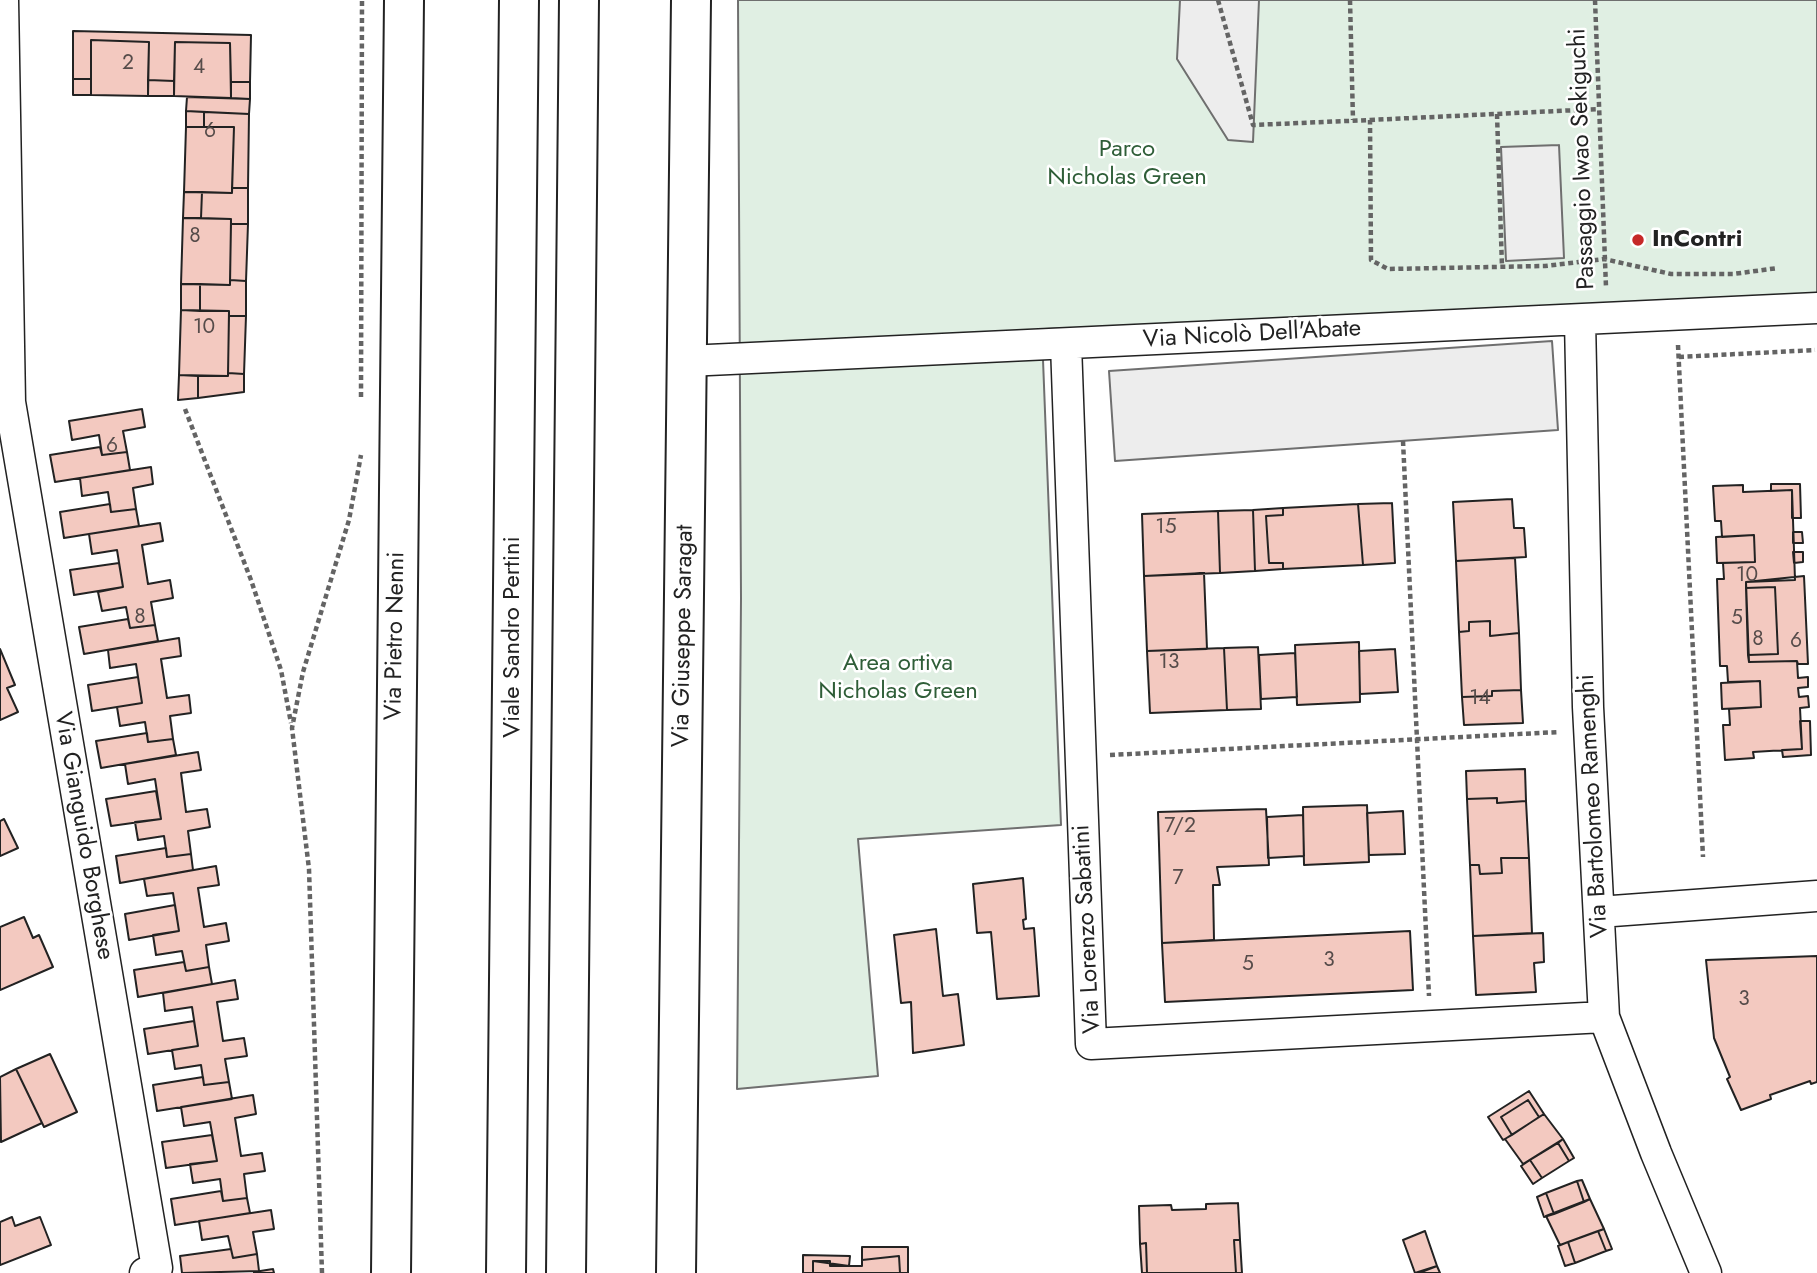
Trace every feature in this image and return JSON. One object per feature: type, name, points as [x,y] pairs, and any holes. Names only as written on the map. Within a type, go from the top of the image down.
[{"type":"main road","name":"Via Pietro Nenni","points":[[391,1273],[404,0]]},
{"type":"main road","name":"Viale Sandro Pertini","points":[[506,1273],[519,0]]},
{"type":"main road","points":[[566,1273],[579,0]]},
{"type":"main road","name":"Via Giuseppe Saragat","points":[[676,1273],[691,0]]},
{"type":"street","points":[[3,0],[5,404]]},
{"type":"street","name":"Via Nicolò Dell'Abate","points":[[687,361],[1817,308]]},
{"type":"street","name":"Via Bartolomeo Ramenghi","points":[[1593,318],[1589,730],[1604,1017],[1706,1273]]},
{"type":"street","name":"Via Lorenzo Sabatini","points":[[1066,344],[1091,1044],[1604,1017]]},
{"type":"street","name":"Via Gianguido Borghese","points":[[5,404],[157,1268],[145,1273]]},
{"type":"street","points":[[1599,912],[1817,896]]},
{"type":"path","points":[[361,399],[362,0]]},
{"type":"path","points":[[1218,0],[1254,125],[1599,109]]},
{"type":"path","points":[[1350,0],[1353,121]]},
{"type":"path","name":"Passaggio Iwao Sekiguchi","points":[[1593,318],[1604,259],[1595,0]]},
{"type":"path","points":[[1497,114],[1502,267]]},
{"type":"path","points":[[1370,120],[1371,260],[1388,269],[1502,267],[1604,259],[1671,274],[1734,274],[1778,268]]},
{"type":"path","points":[[1678,331],[1703,856]]},
{"type":"path","points":[[1679,357],[1815,349]]},
{"type":"path","points":[[185,409],[268,631],[281,670],[292,728],[309,869],[322,1273]]},
{"type":"path","points":[[1404,441],[1430,1027]]},
{"type":"path","points":[[292,728],[303,672],[349,520],[361,452]]},
{"type":"path","points":[[1081,757],[1589,730]]},
{"type":"green space","points":[[738,0],[1817,0],[1817,300],[1607,311],[1045,329],[1042,334],[1061,825],[858,839],[878,1076],[737,1089],[741,598]]},
{"type":"shaded area","points":[[1180,0],[1259,0],[1253,142],[1228,140],[1177,59]]},
{"type":"shaded area","points":[[1559,145],[1564,258],[1506,261],[1501,147]]},
{"type":"shaded area","points":[[1552,341],[1558,430],[1115,461],[1109,371]]},
{"type":"building","points":[[73,31],[251,35],[250,82],[231,82],[230,43],[175,42],[174,81],[148,80],[149,42],[91,40],[91,79],[73,79]]},
{"type":"building","points":[[91,40],[149,42],[148,96],[91,95]]},
{"type":"building","points":[[175,42],[230,43],[231,98],[174,96]]},
{"type":"building","points":[[73,79],[91,79],[91,95],[73,95]]},
{"type":"building","points":[[148,80],[174,81],[174,96],[148,96]]},
{"type":"building","points":[[231,82],[250,82],[250,99],[231,98]]},
{"type":"building","points":[[187,97],[250,99],[249,114],[186,111]]},
{"type":"building","points":[[186,111],[204,112],[204,127],[186,127]]},
{"type":"building","points":[[204,112],[249,114],[248,188],[232,188],[234,127],[204,127]]},
{"type":"building","points":[[186,127],[234,127],[232,193],[184,192]]},
{"type":"building","points":[[232,188],[248,188],[248,224],[231,224],[231,219],[201,218],[202,192],[232,193]]},
{"type":"building","points":[[184,192],[202,192],[201,218],[183,218]]},
{"type":"building","points":[[183,218],[231,219],[230,285],[181,284]]},
{"type":"building","points":[[231,224],[248,224],[246,281],[230,280]]},
{"type":"building","points":[[230,280],[246,281],[246,316],[229,316],[229,311],[200,311],[200,284],[230,285]]},
{"type":"building","points":[[181,284],[200,284],[200,311],[181,310]]},
{"type":"building","points":[[181,310],[229,311],[228,376],[179,375]]},
{"type":"building","points":[[229,316],[246,316],[244,374],[228,373]]},
{"type":"building","points":[[228,373],[244,374],[244,392],[198,398],[198,376],[228,376]]},
{"type":"building","points":[[179,375],[198,376],[198,398],[178,400]]},
{"type":"building","points":[[142,409],[145,427],[123,431],[127,452],[102,455],[99,435],[72,440],[69,421]]},
{"type":"building","points":[[100,447],[102,455],[127,452],[130,470],[55,482],[50,455]]},
{"type":"building","points":[[151,467],[153,484],[133,488],[136,509],[111,512],[108,492],[82,496],[80,478]]},
{"type":"building","points":[[1771,484],[1800,484],[1801,518],[1792,518],[1792,490],[1771,491]]},
{"type":"building","points":[[1743,485],[1743,492],[1792,490],[1795,580],[1746,582],[1749,662],[1797,661],[1798,678],[1808,677],[1808,687],[1798,688],[1799,697],[1808,696],[1809,707],[1800,708],[1802,749],[1753,752],[1754,758],[1725,760],[1723,725],[1730,725],[1729,709],[1761,707],[1760,681],[1728,682],[1727,666],[1720,666],[1717,579],[1724,579],[1723,563],[1755,562],[1754,535],[1722,537],[1721,521],[1715,521],[1713,486]]},
{"type":"building","points":[[1512,499],[1514,528],[1524,528],[1526,557],[1456,561],[1453,502]]},
{"type":"building","points":[[1392,503],[1395,563],[1363,565],[1358,504]]},
{"type":"building","points":[[110,504],[111,512],[136,509],[139,526],[64,538],[60,512]]},
{"type":"building","points":[[1358,504],[1363,565],[1283,569],[1283,563],[1269,563],[1266,516],[1283,515],[1283,508]]},
{"type":"building","points":[[1283,508],[1283,515],[1266,516],[1269,563],[1283,563],[1283,569],[1255,571],[1253,510]]},
{"type":"building","points":[[1253,510],[1255,571],[1220,573],[1218,511]]},
{"type":"building","points":[[1218,511],[1220,573],[1144,576],[1142,514]]},
{"type":"building","points":[[160,523],[163,541],[142,545],[148,584],[170,580],[173,598],[151,602],[155,625],[130,628],[126,607],[102,611],[98,592],[123,587],[117,550],[92,554],[89,534]]},
{"type":"building","points":[[1793,532],[1802,532],[1803,543],[1793,543]]},
{"type":"building","points":[[1754,535],[1755,562],[1717,563],[1716,537]]},
{"type":"building","points":[[1793,552],[1803,552],[1803,562],[1794,563]]},
{"type":"building","points":[[1515,558],[1519,633],[1490,636],[1490,621],[1469,622],[1469,631],[1459,632],[1456,561]]},
{"type":"building","points":[[119,563],[123,587],[74,595],[70,570]]},
{"type":"building","points":[[1204,573],[1207,649],[1147,651],[1144,576]]},
{"type":"building","points":[[1804,576],[1808,664],[1798,664],[1797,661],[1749,662],[1748,655],[1778,654],[1775,587],[1746,588],[1746,582]]},
{"type":"building","points":[[1775,587],[1778,654],[1748,655],[1746,588]]},
{"type":"building","points":[[128,619],[130,628],[155,625],[158,641],[84,654],[79,627]]},
{"type":"building","points":[[1490,621],[1490,636],[1519,633],[1521,690],[1492,691],[1492,696],[1462,697],[1459,632],[1469,631],[1469,622]]},
{"type":"building","points":[[179,638],[181,656],[161,659],[167,698],[189,695],[191,713],[170,716],[173,739],[148,742],[145,722],[120,726],[117,707],[142,703],[136,664],[110,668],[108,650]]},
{"type":"building","points":[[1359,642],[1360,702],[1297,705],[1295,645]]},
{"type":"building","points":[[1258,647],[1261,709],[1227,710],[1224,648]]},
{"type":"building","points":[[1224,648],[1227,710],[1150,713],[1147,651]]},
{"type":"building","points":[[0,649],[15,685],[7,688],[18,712],[0,720]]},
{"type":"building","points":[[1395,649],[1398,692],[1360,694],[1359,651]]},
{"type":"building","points":[[1295,653],[1297,697],[1261,699],[1259,655]]},
{"type":"building","points":[[138,677],[142,703],[92,711],[88,685]]},
{"type":"building","points":[[1760,681],[1761,707],[1722,709],[1721,683]]},
{"type":"building","points":[[1521,690],[1523,723],[1464,725],[1462,697],[1492,696],[1492,691]]},
{"type":"building","points":[[1800,721],[1810,721],[1811,755],[1783,757],[1782,750],[1802,749]]},
{"type":"building","points":[[147,733],[148,742],[173,739],[176,755],[101,768],[96,741]]},
{"type":"building","points":[[198,752],[201,770],[181,773],[186,812],[207,809],[210,827],[188,831],[191,854],[167,857],[164,836],[138,840],[135,822],[161,819],[155,779],[128,784],[125,764]]},
{"type":"building","points":[[1525,769],[1526,801],[1497,803],[1497,798],[1467,799],[1466,771]]},
{"type":"building","points":[[156,791],[161,819],[111,826],[106,799]]},
{"type":"building","points":[[1497,798],[1497,803],[1526,801],[1529,858],[1501,858],[1502,873],[1480,874],[1479,865],[1470,865],[1467,799]]},
{"type":"building","points":[[1367,805],[1369,862],[1304,865],[1303,807]]},
{"type":"building","points":[[1266,809],[1269,865],[1217,867],[1220,885],[1213,885],[1214,940],[1162,943],[1158,812]]},
{"type":"building","points":[[1403,811],[1405,854],[1369,855],[1367,813]]},
{"type":"building","points":[[1303,815],[1304,856],[1268,858],[1267,817]]},
{"type":"building","points":[[4,819],[18,848],[0,856],[0,821]]},
{"type":"building","points":[[166,848],[167,857],[191,854],[193,870],[120,883],[116,856]]},
{"type":"building","points":[[1501,858],[1529,858],[1532,933],[1473,936],[1470,865],[1479,865],[1480,874],[1502,873]]},
{"type":"building","points":[[216,866],[219,885],[198,888],[204,927],[226,923],[229,941],[206,945],[209,967],[186,971],[182,951],[156,955],[153,935],[179,931],[173,893],[147,896],[144,879]]},
{"type":"building","points":[[1023,878],[1026,919],[1023,920],[1024,929],[1034,928],[1039,996],[997,999],[991,932],[977,933],[973,884]]},
{"type":"building","points":[[175,905],[179,931],[129,940],[125,914]]},
{"type":"building","points":[[24,917],[33,938],[39,935],[53,967],[0,990],[0,927]]},
{"type":"building","points":[[936,929],[943,996],[958,994],[964,1045],[913,1053],[911,1002],[901,1003],[894,935]]},
{"type":"building","points":[[1410,931],[1413,990],[1165,1002],[1162,943]]},
{"type":"building","points":[[1543,933],[1544,962],[1534,963],[1536,992],[1476,995],[1473,936]]},
{"type":"building","points":[[1817,956],[1817,1082],[1811,1084],[1810,1081],[1770,1095],[1771,1099],[1741,1110],[1727,1079],[1730,1077],[1714,1038],[1706,960]]},
{"type":"building","points":[[184,962],[186,971],[209,967],[212,984],[138,997],[134,970]]},
{"type":"building","points":[[235,980],[238,999],[217,1002],[223,1041],[244,1038],[247,1056],[225,1059],[229,1082],[204,1085],[201,1065],[175,1069],[172,1050],[198,1046],[192,1007],[165,1011],[163,993]]},
{"type":"building","points":[[194,1021],[198,1046],[148,1054],[144,1029]]},
{"type":"building","points":[[50,1054],[77,1112],[44,1127],[16,1069]]},
{"type":"building","points":[[16,1069],[42,1123],[1,1142],[0,1077]]},
{"type":"building","points":[[203,1077],[204,1085],[229,1082],[232,1099],[157,1111],[153,1085]]},
{"type":"building","points":[[1529,1091],[1544,1114],[1539,1117],[1528,1100],[1501,1117],[1512,1135],[1503,1140],[1488,1117]]},
{"type":"building","points":[[253,1095],[256,1114],[235,1118],[241,1156],[262,1153],[265,1171],[244,1174],[247,1198],[223,1201],[220,1179],[193,1183],[190,1164],[217,1161],[210,1122],[184,1126],[181,1107]]},
{"type":"building","points":[[1528,1100],[1539,1117],[1512,1135],[1501,1117]]},
{"type":"building","points":[[1544,1114],[1563,1139],[1523,1164],[1505,1139]]},
{"type":"building","points":[[212,1135],[217,1161],[166,1168],[162,1142]]},
{"type":"building","points":[[1563,1139],[1574,1158],[1569,1161],[1558,1143]]},
{"type":"building","points":[[1558,1143],[1569,1161],[1542,1178],[1530,1160]]},
{"type":"building","points":[[1530,1160],[1542,1178],[1533,1184],[1521,1166]]},
{"type":"building","points":[[1582,1180],[1590,1199],[1584,1202],[1577,1181]]},
{"type":"building","points":[[1577,1181],[1584,1202],[1554,1214],[1546,1193]]},
{"type":"building","points":[[221,1191],[223,1201],[247,1198],[250,1213],[175,1225],[171,1199]]},
{"type":"building","points":[[1546,1193],[1554,1214],[1544,1217],[1537,1197]]},
{"type":"building","points":[[1590,1199],[1604,1229],[1560,1245],[1546,1216]]},
{"type":"building","points":[[1238,1203],[1240,1240],[1234,1240],[1236,1273],[1147,1273],[1146,1243],[1140,1244],[1139,1206],[1171,1205],[1172,1210],[1206,1209],[1206,1204]]},
{"type":"building","points":[[271,1210],[274,1229],[253,1232],[257,1254],[233,1258],[228,1236],[202,1240],[199,1221]]},
{"type":"building","points":[[12,1217],[15,1226],[40,1217],[51,1245],[0,1265],[0,1222]]},
{"type":"building","points":[[1604,1229],[1612,1249],[1606,1251],[1598,1231]]},
{"type":"building","points":[[1425,1231],[1437,1266],[1415,1273],[1403,1240]]},
{"type":"building","points":[[1598,1231],[1606,1251],[1575,1263],[1568,1242]]},
{"type":"building","points":[[1234,1240],[1240,1240],[1242,1273],[1236,1273]]},
{"type":"building","points":[[1568,1242],[1575,1263],[1565,1266],[1558,1246]]},
{"type":"building","points":[[1146,1243],[1147,1273],[1142,1273],[1140,1244]]},
{"type":"building","points":[[862,1247],[908,1247],[908,1273],[900,1273],[899,1256],[862,1260]]},
{"type":"building","points":[[231,1249],[233,1258],[257,1254],[259,1271],[182,1273],[180,1256]]},
{"type":"building","points":[[803,1255],[850,1256],[849,1266],[813,1261],[813,1273],[803,1273]]},
{"type":"building","points":[[899,1256],[900,1273],[813,1273],[813,1261],[830,1261],[830,1266],[862,1266],[862,1260]]},
{"type":"building","points":[[1437,1266],[1440,1273],[1419,1273]]},
{"type":"building","points":[[273,1269],[274,1273],[254,1273],[254,1272]]},
{"type":"place","name":"InContri","points":[[1638,240]]},
{"type":"park label","name":"Parco Nicholas Green","points":[[1127,164]]},
{"type":"park label","name":"Area ortiva Nicholas Green","points":[[898,678]]}]
